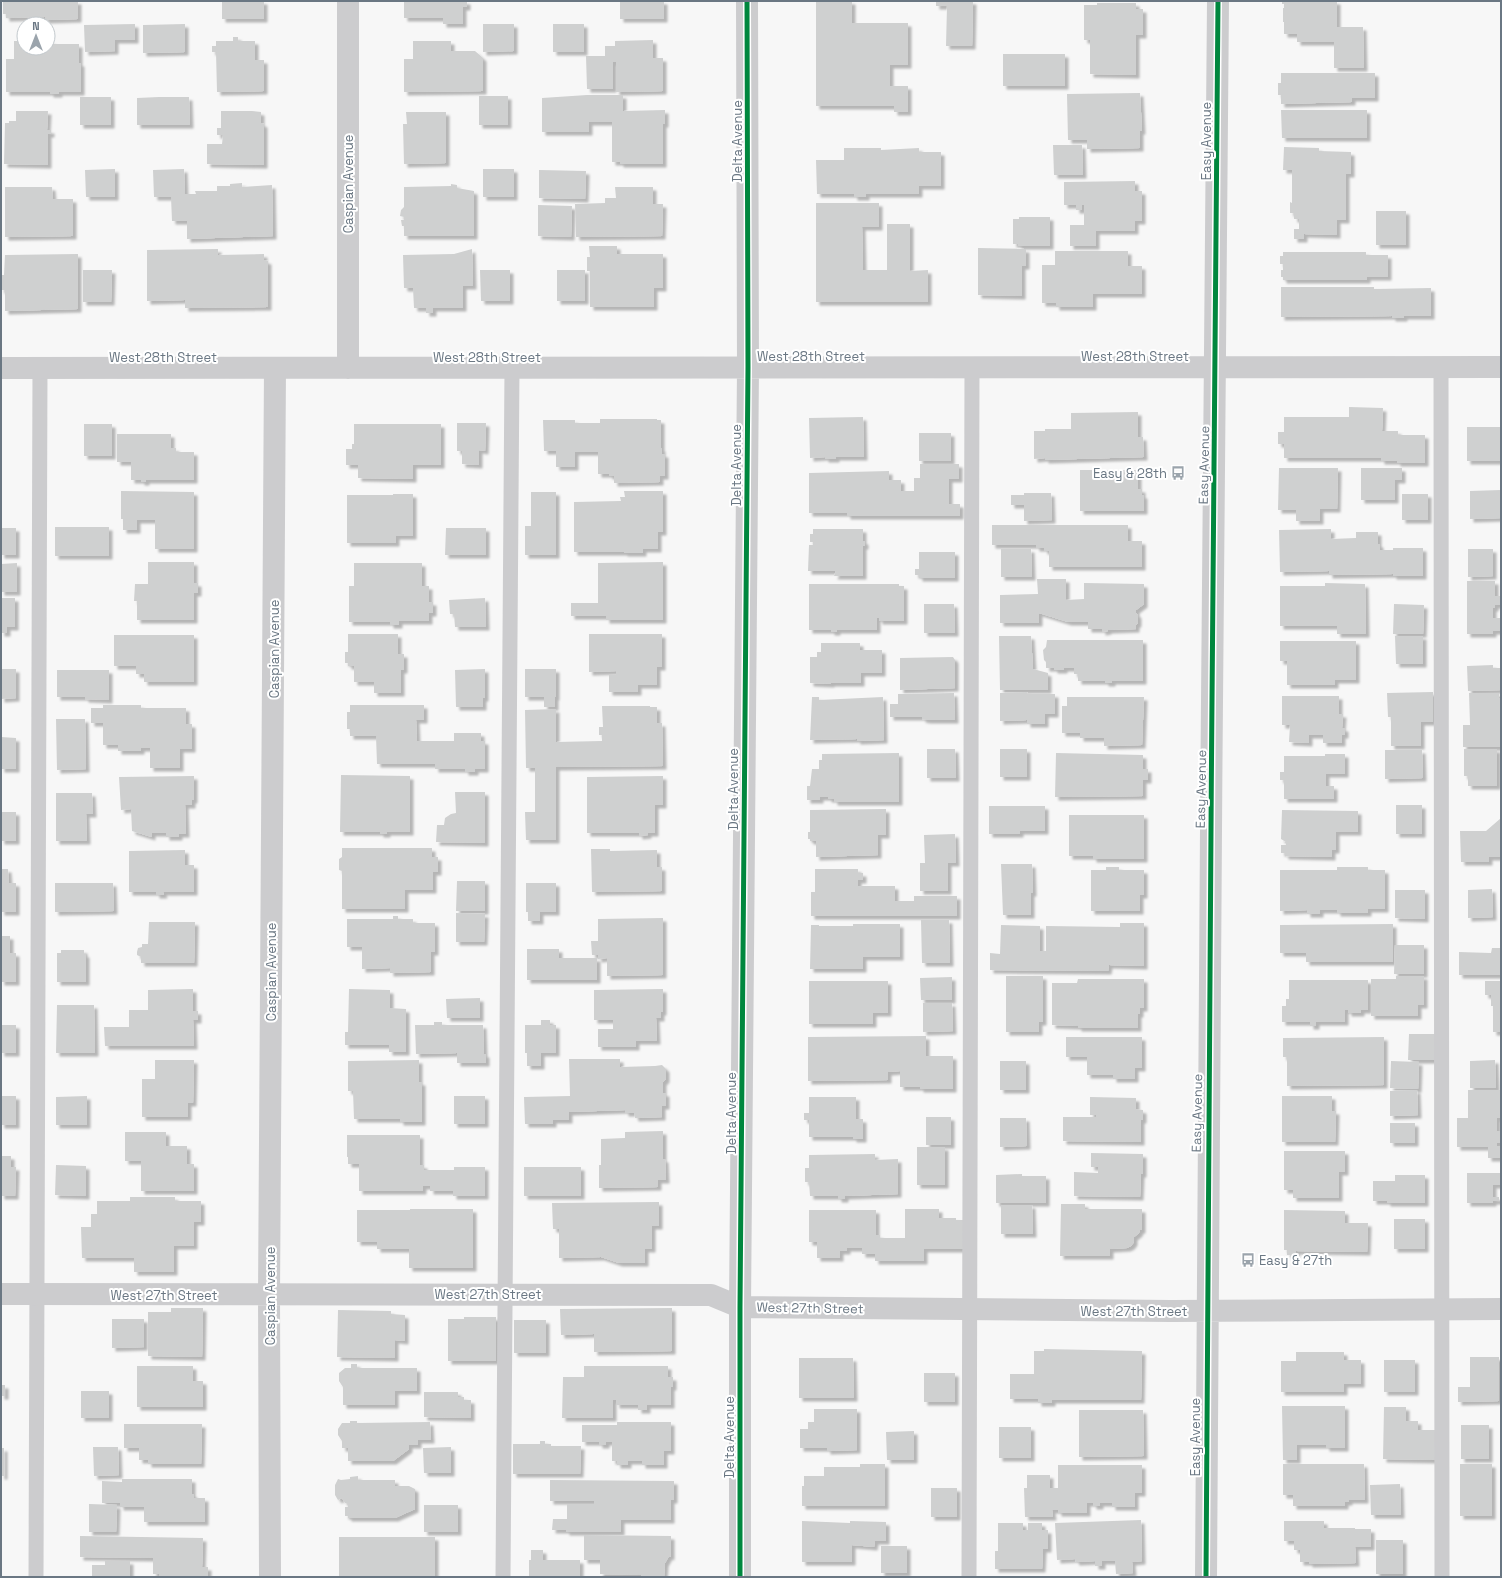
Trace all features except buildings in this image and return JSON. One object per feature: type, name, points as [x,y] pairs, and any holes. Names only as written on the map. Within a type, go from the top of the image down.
[{"type":"street","name":"Caspian Avenue","points":[[348,1],[348,368]]},
{"type":"street","name":"Delta Avenue","points":[[740,1577],[740,1307],[748,368],[748,1]]},
{"type":"street","name":"Easy Avenue","points":[[1206,1577],[1206,1311],[1216,368],[1218,1]]},
{"type":"street","name":"West 28th Street","points":[[1,368],[1501,367]]},
{"type":"street","name":"Caspian Avenue","points":[[270,1577],[269,1295],[275,368]]},
{"type":"street","name":"West 27th Street","points":[[1,1294],[711,1295],[740,1307],[1206,1311],[1501,1309]]},
{"type":"lane","points":[[36,1577],[40,368]]},
{"type":"lane","points":[[503,1577],[512,368]]},
{"type":"lane","points":[[969,1577],[972,368]]},
{"type":"lane","points":[[1441,368],[1442,1577]]},
{"type":"cycle path","points":[[740,1577],[740,1307],[748,367],[747,1]]},
{"type":"cycle path","points":[[1206,1577],[1218,1]]},
{"type":"place","name":"Easy & 28th","points":[[1178,473]]},
{"type":"place","name":"Easy & 27th","points":[[1248,1260]]}]
